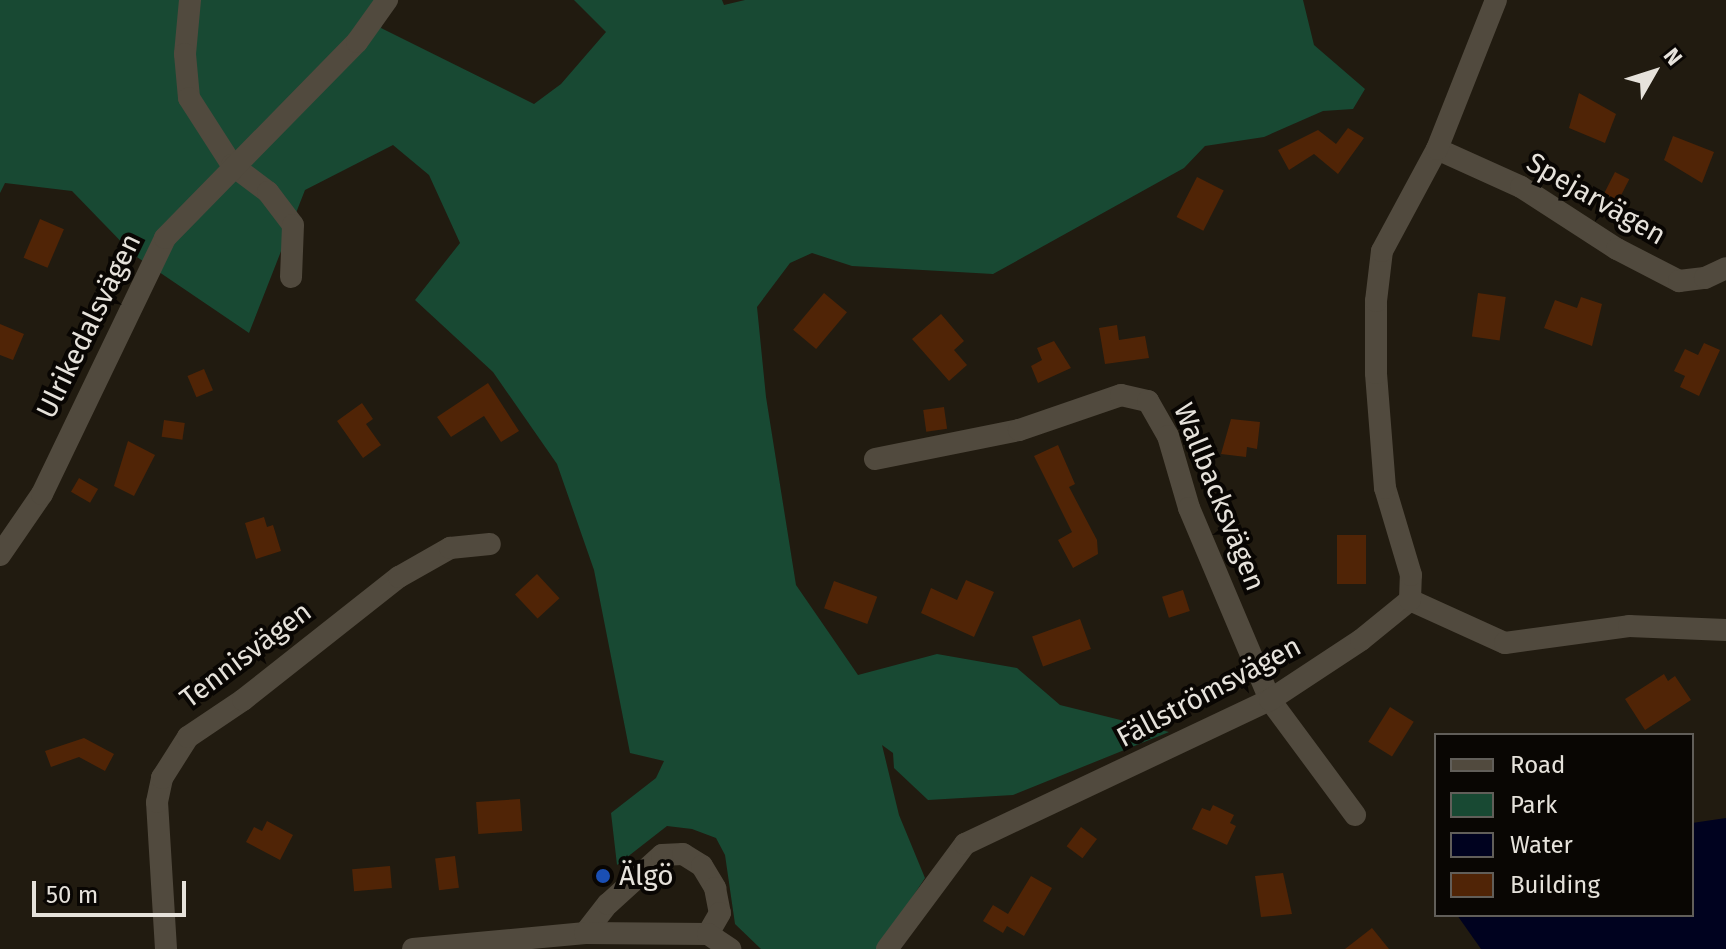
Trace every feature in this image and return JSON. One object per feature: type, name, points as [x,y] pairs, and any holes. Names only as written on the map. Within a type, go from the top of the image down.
[{"type":"street","points":[[190,0],[185,54],[189,98],[232,165],[268,192],[293,225],[291,277]]},
{"type":"street","name":"Ulrikedalsvägen","points":[[0,555],[42,494],[165,238],[232,165],[357,42],[387,0]]},
{"type":"street","points":[[1496,0],[1437,149],[1382,251],[1376,301],[1385,488],[1411,575],[1410,600],[1505,643],[1629,626],[1726,630]]},
{"type":"street","name":"Spejarvägen","points":[[1437,149],[1521,187],[1617,249],[1679,281],[1705,278],[1726,268]]},
{"type":"street","name":"Wallbacksvägen","points":[[875,459],[1019,430],[1121,395],[1148,401],[1168,436],[1189,508],[1270,700],[1355,815]]},
{"type":"street","name":"Tennisvägen","points":[[166,949],[157,802],[162,778],[188,737],[243,700],[399,577],[450,548],[490,544]]},
{"type":"street","name":"Fällströmsvägen","points":[[887,949],[965,844],[1270,700],[1361,640],[1410,600]]},
{"type":"street","points":[[585,933],[662,855],[683,854],[702,866],[715,888],[720,913],[708,934]]},
{"type":"street","points":[[413,949],[585,933],[708,934],[730,949]]},
{"type":"green space","points":[[0,0],[389,0],[381,28],[534,104],[561,84],[606,32],[574,0],[722,0],[724,5],[745,0],[1303,0],[1314,45],[1365,89],[1353,109],[1323,111],[1264,137],[1205,146],[1184,168],[993,274],[852,266],[812,253],[790,263],[757,307],[766,397],[796,585],[858,675],[937,654],[1017,668],[1060,705],[1169,732],[1013,795],[928,800],[894,768],[893,753],[882,745],[899,815],[925,878],[878,949],[761,949],[735,924],[725,855],[716,838],[692,829],[667,826],[617,865],[611,813],[656,778],[664,761],[630,753],[594,570],[557,464],[493,372],[415,300],[460,243],[429,175],[393,145],[305,190],[249,333],[134,255],[72,191],[5,183],[0,193]]},
{"type":"water","points":[[1726,818],[1726,949],[1481,949],[1458,917],[1694,917],[1694,823]]},
{"type":"building","points":[[1579,93],[1616,114],[1605,143],[1569,128]]},
{"type":"building","points":[[1348,128],[1364,138],[1338,174],[1314,154],[1289,170],[1278,150],[1318,130],[1336,144]]},
{"type":"building","points":[[1673,136],[1714,152],[1702,183],[1664,160]]},
{"type":"building","points":[[1615,172],[1629,179],[1618,201],[1604,193]]},
{"type":"building","points":[[1197,177],[1224,191],[1203,231],[1177,217]]},
{"type":"building","points":[[40,219],[64,229],[48,268],[24,258]]},
{"type":"building","points":[[824,293],[847,312],[816,349],[793,330]]},
{"type":"building","points":[[1478,293],[1506,297],[1500,340],[1472,337]]},
{"type":"building","points":[[1581,297],[1602,304],[1592,346],[1544,328],[1555,300],[1577,308]]},
{"type":"building","points":[[941,314],[964,341],[954,350],[967,365],[949,381],[912,339]]},
{"type":"building","points":[[0,324],[24,334],[13,360],[0,355]]},
{"type":"building","points":[[1117,325],[1119,340],[1145,336],[1149,358],[1105,364],[1099,328]]},
{"type":"building","points":[[1054,341],[1071,368],[1038,383],[1031,366],[1042,360],[1037,348]]},
{"type":"building","points":[[1704,343],[1720,350],[1699,396],[1680,387],[1685,376],[1674,371],[1685,349],[1698,355]]},
{"type":"building","points":[[204,369],[213,390],[196,397],[187,376]]},
{"type":"building","points":[[488,383],[519,431],[501,442],[484,416],[451,437],[437,417]]},
{"type":"building","points":[[362,403],[373,419],[366,424],[381,445],[363,458],[337,421]]},
{"type":"building","points":[[944,407],[947,429],[926,432],[923,410]]},
{"type":"building","points":[[1231,419],[1260,422],[1257,449],[1247,447],[1246,457],[1221,454]]},
{"type":"building","points":[[164,420],[185,423],[182,440],[162,437]]},
{"type":"building","points":[[128,441],[155,455],[134,496],[114,486]]},
{"type":"building","points":[[1058,445],[1075,484],[1069,487],[1097,540],[1098,554],[1073,568],[1058,540],[1072,532],[1034,456]]},
{"type":"building","points":[[79,478],[98,489],[90,503],[71,492]]},
{"type":"building","points":[[264,517],[267,527],[273,525],[281,551],[256,559],[245,523]]},
{"type":"building","points":[[1337,535],[1366,535],[1366,584],[1337,584]]},
{"type":"building","points":[[537,574],[560,598],[538,619],[515,594]]},
{"type":"building","points":[[966,580],[994,592],[974,637],[921,613],[931,588],[957,600]]},
{"type":"building","points":[[834,581],[877,597],[867,624],[824,608]]},
{"type":"building","points":[[1183,590],[1190,611],[1169,618],[1162,597]]},
{"type":"building","points":[[1080,619],[1091,649],[1043,667],[1032,636]]},
{"type":"building","points":[[1664,674],[1668,681],[1675,676],[1691,700],[1645,730],[1625,699]]},
{"type":"building","points":[[1390,707],[1414,722],[1392,757],[1368,742]]},
{"type":"building","points":[[84,738],[114,754],[105,771],[79,757],[51,767],[45,751]]},
{"type":"building","points":[[520,799],[522,831],[478,834],[476,802]]},
{"type":"building","points":[[1213,805],[1234,815],[1230,823],[1236,826],[1227,845],[1192,829],[1202,808],[1210,811]]},
{"type":"building","points":[[267,821],[293,835],[280,860],[246,842],[254,827],[262,831]]},
{"type":"building","points":[[1081,827],[1097,839],[1083,858],[1067,846]]},
{"type":"building","points":[[455,856],[459,888],[439,890],[435,858]]},
{"type":"building","points":[[390,866],[392,888],[354,891],[352,869]]},
{"type":"building","points":[[1283,873],[1292,914],[1261,917],[1255,876]]},
{"type":"building","points":[[1031,876],[1052,888],[1024,936],[1007,926],[1003,933],[983,921],[993,905],[1008,914]]},
{"type":"building","points":[[1372,928],[1389,949],[1345,949]]},
{"type":"place","name":"Älgö","points":[[603,876]]}]
